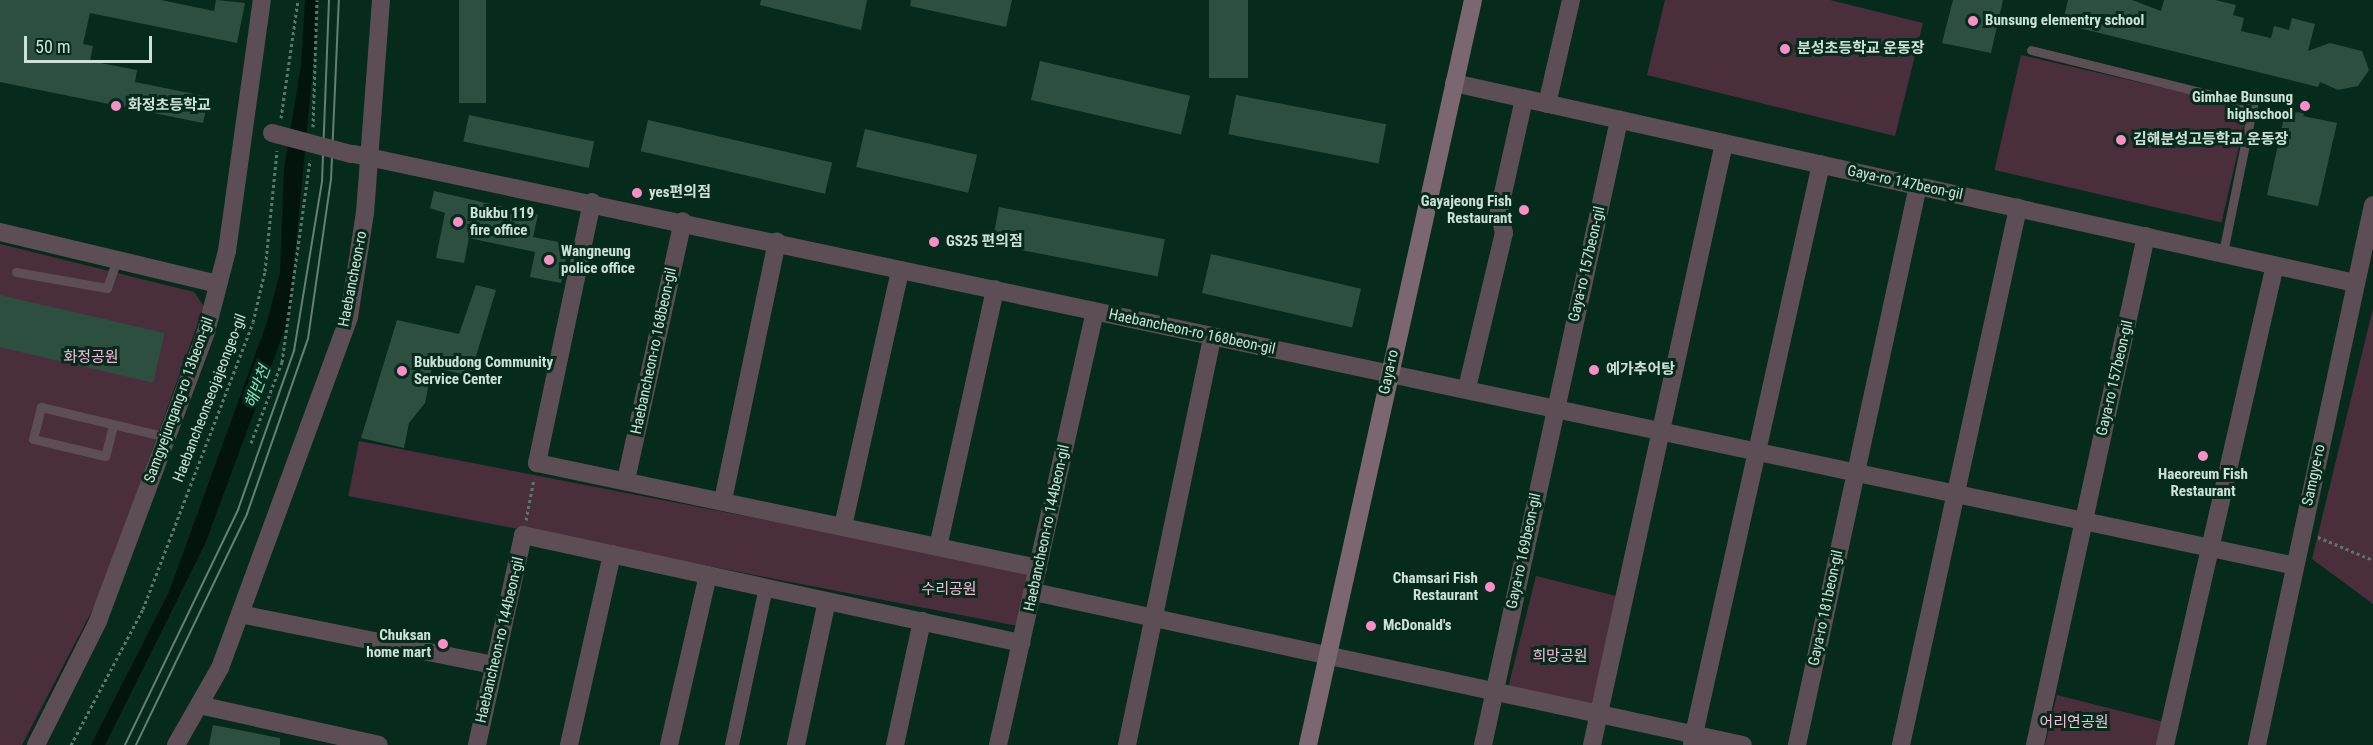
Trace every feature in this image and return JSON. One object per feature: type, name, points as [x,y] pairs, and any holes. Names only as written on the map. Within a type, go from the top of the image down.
[{"type":"main road","name":"Gaya-ro","points":[[1308,745],[1473,0]]},
{"type":"street","name":"Samgyejungang-ro 13beon-gil","points":[[36,745],[99,621],[167,437],[218,284],[246,127],[262,0]]},
{"type":"street","name":"Haebancheon-ro","points":[[176,745],[199,705],[240,614],[349,317],[360,155],[381,0]]},
{"type":"street","points":[[1547,104],[1571,0]]},
{"type":"street","name":"Gaya-ro 147beon-gil","points":[[1454,83],[2355,283]]},
{"type":"street","points":[[1467,388],[1504,233],[1499,211],[1524,99]]},
{"type":"street","name":"Gaya-ro 157beon-gil","points":[[1554,407],[1619,120]]},
{"type":"street","name":"Haebancheon-ro 168beon-gil","points":[[246,127],[277,132],[360,155],[592,201],[1212,338],[1389,372]]},
{"type":"street","points":[[1592,745],[1724,143]]},
{"type":"street","points":[[1693,739],[1821,164]]},
{"type":"street","points":[[1856,471],[1918,186]]},
{"type":"street","points":[[592,201],[537,462],[1038,568]]},
{"type":"street","name":"Samgye-ro","points":[[2257,745],[2373,205]]},
{"type":"street","points":[[1901,745],[2018,208]]},
{"type":"street","name":"Haebancheon-ro 168beon-gil","points":[[626,480],[683,221]]},
{"type":"street","points":[[0,232],[218,284]]},
{"type":"street","name":"Gaya-ro 157beon-gil","points":[[2035,745],[2146,236]]},
{"type":"street","points":[[723,500],[777,242]]},
{"type":"street","points":[[2165,745],[2212,548],[2275,265]]},
{"type":"street","points":[[843,526],[900,270]]},
{"type":"street","points":[[938,546],[996,289]]},
{"type":"street","name":"Haebancheon-ro 144beon-gil","points":[[998,745],[1095,312]]},
{"type":"street","points":[[1127,745],[1212,338]]},
{"type":"street","points":[[1389,372],[2295,566]]},
{"type":"street","name":"Gaya-ro 169beon-gil","points":[[1494,694],[1554,407]]},
{"type":"street","name":"Gaya-ro 181beon-gil","points":[[1797,745],[1856,471]]},
{"type":"street","points":[[523,536],[1021,643]]},
{"type":"street","name":"Haebancheon-ro 144beon-gil","points":[[477,745],[523,536]]},
{"type":"street","points":[[569,745],[612,554]]},
{"type":"street","points":[[669,745],[708,575]]},
{"type":"street","points":[[732,745],[766,588]]},
{"type":"street","points":[[1034,592],[1328,654],[1494,694],[1599,714],[1693,739],[1743,745]]},
{"type":"street","points":[[796,745],[827,601]]},
{"type":"street","points":[[240,614],[494,665]]},
{"type":"street","points":[[894,745],[922,621]]},
{"type":"street","points":[[1483,745],[1494,694]]},
{"type":"street","points":[[199,705],[379,745]]},
{"type":"lane","points":[[2031,50],[2253,105],[2223,253]]},
{"type":"lane","points":[[16,272],[107,288],[117,259]]},
{"type":"lane","points":[[113,425],[105,456],[33,439],[41,407],[167,437]]},
{"type":"path","name":"Haebancheonseojajeongeo-gil","points":[[71,745],[143,609],[253,321],[265,271],[277,132],[298,0]]},
{"type":"path","points":[[313,130],[317,0]]},
{"type":"path","points":[[251,443],[282,362],[298,278],[311,153]]},
{"type":"path","points":[[523,536],[537,462]]},
{"type":"path","points":[[2302,534],[2324,537],[2373,560]]},
{"type":"green space","name":"분성초등학교 운동장","points":[[1665,0],[1830,0],[1923,23],[1895,136],[1647,75]]},
{"type":"green space","name":"김해분성고등학교 운동장","points":[[2021,55],[2248,107],[2221,222],[1994,170]]},
{"type":"green space","name":"화정공원","points":[[0,244],[194,292],[204,306],[99,597],[22,745],[0,745]]},
{"type":"green space","points":[[2373,308],[2373,604],[2312,559]]},
{"type":"green space","name":"수리공원","points":[[359,441],[1028,571],[1018,626],[348,496]]},
{"type":"green space","name":"희망공원","points":[[1536,576],[1618,597],[1590,712],[1507,691]]},
{"type":"green space","name":"어리연공원","points":[[2057,695],[2164,722],[2159,745],[2045,745]]},
{"type":"water","name":"해반천","points":[[305,0],[317,0],[317,26],[289,318],[205,544],[105,745],[91,745],[169,592],[266,325],[280,273],[284,169],[301,65]]},
{"type":"building","points":[[0,0],[161,0],[214,11],[216,0],[245,3],[237,43],[90,13],[83,44],[93,46],[90,61],[137,70],[135,82],[209,97],[203,123],[0,82]]},
{"type":"building","points":[[459,0],[486,0],[486,103],[459,103]]},
{"type":"building","points":[[761,0],[867,0],[861,30],[760,5]]},
{"type":"building","points":[[911,0],[1012,0],[1006,27],[910,6]]},
{"type":"building","points":[[1209,0],[1248,0],[1248,78],[1209,78]]},
{"type":"building","name":"Bunsung elementry school","points":[[1953,0],[2003,0],[1991,53],[1942,43]]},
{"type":"building","name":"Gimhae Bunsung highschool","points":[[2068,0],[2132,0],[2161,11],[2164,0],[2215,0],[2236,5],[2233,15],[2244,18],[2241,31],[2271,38],[2274,26],[2289,30],[2292,18],[2315,24],[2308,51],[2330,43],[2362,51],[2369,70],[2358,86],[2338,90],[2320,82],[2318,87],[2071,26],[2063,21]]},
{"type":"building","points":[[1040,61],[1190,96],[1181,135],[1031,100]]},
{"type":"building","points":[[1236,95],[1386,124],[1379,163],[1228,134]]},
{"type":"building","points":[[2306,112],[2303,116],[2337,123],[2318,206],[2267,195],[2285,113]]},
{"type":"building","points":[[469,115],[594,142],[589,168],[463,141]]},
{"type":"building","points":[[648,120],[832,163],[825,194],[641,151]]},
{"type":"building","points":[[865,129],[977,155],[968,193],[856,167]]},
{"type":"building","points":[[434,191],[538,215],[533,237],[569,244],[561,283],[530,277],[535,252],[469,238],[464,263],[436,258],[445,213],[430,208]]},
{"type":"building","points":[[999,207],[1165,239],[1158,277],[992,244]]},
{"type":"building","points":[[1211,254],[1361,289],[1352,328],[1202,293]]},
{"type":"building","name":"Bukbudong Community Service Center","points":[[476,285],[496,290],[470,376],[432,367],[425,403],[409,423],[404,448],[361,438],[397,320],[459,334]]},
{"type":"building","points":[[0,295],[165,333],[153,383],[0,347]]},
{"type":"building","points":[[213,725],[280,738],[280,745],[209,745]]},
{"type":"tram line","points":[[125,745],[238,510],[294,351],[322,182],[329,0]]},
{"type":"tram line","points":[[136,745],[247,514],[308,339],[331,180],[339,0]]},
{"type":"place","name":"Bunsung elementry school","points":[[1973,21]]},
{"type":"place","name":"분성초등학교 운동장","points":[[1785,49]]},
{"type":"place","name":"화정초등학교","points":[[116,106]]},
{"type":"place","name":"Gimhae Bunsung highschool","points":[[2305,106]]},
{"type":"place","name":"김해분성고등학교 운동장","points":[[2121,140]]},
{"type":"place","name":"yes편의점","points":[[637,193]]},
{"type":"place","name":"Gayajeong Fish Restaurant","points":[[1524,210]]},
{"type":"place","name":"Bukbu 119 fire office","points":[[458,222]]},
{"type":"place","name":"GS25 편의점","points":[[934,242]]},
{"type":"place","name":"Wangneung police office","points":[[549,260]]},
{"type":"place","name":"예가추어탕","points":[[1594,370]]},
{"type":"place","name":"Bukbudong Community Service Center","points":[[402,371]]},
{"type":"place","name":"Haeoreum Fish Restaurant","points":[[2203,456]]},
{"type":"place","name":"Chamsari Fish Restaurant","points":[[1490,587]]},
{"type":"place","name":"McDonald's","points":[[1371,626]]},
{"type":"place","name":"Chuksan home mart","points":[[443,644]]}]
